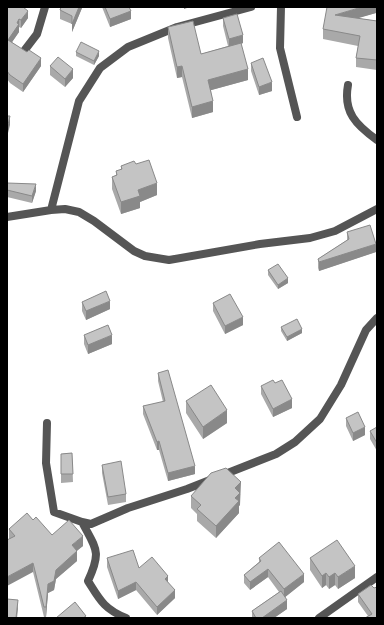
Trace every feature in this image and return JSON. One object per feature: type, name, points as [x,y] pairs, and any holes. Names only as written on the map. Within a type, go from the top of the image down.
[{"type":"street","points":[[24,51],[37,34],[45,7]]},
{"type":"street","points":[[51,210],[79,101],[100,68],[128,47],[177,27],[251,7]]},
{"type":"street","points":[[281,7],[280,48],[297,116]]},
{"type":"street","points":[[348,85],[346,96],[349,112],[356,122],[377,140]]},
{"type":"street","points":[[7,217],[65,209],[79,212],[94,221],[134,251],[145,256],[169,260],[260,244],[310,238],[335,231],[377,210]]},
{"type":"street","points":[[47,423],[46,463],[54,512],[91,524],[128,508],[187,489],[276,454],[295,442],[320,419],[341,385],[366,330],[377,318]]},
{"type":"street","points":[[82,522],[96,547],[96,563],[88,581],[106,608],[112,613],[126,618]]},
{"type":"street","points":[[319,618],[377,577]]},
{"type":"building","points":[[7,7],[23,7],[28,11],[21,20],[19,19],[17,23],[19,24],[8,40],[27,52],[29,50],[41,58],[23,84],[10,75],[7,71]]},
{"type":"building","points":[[61,7],[79,7],[72,24],[72,16],[60,10]]},
{"type":"building","points":[[105,7],[129,7],[131,11],[110,19]]},
{"type":"building","points":[[327,7],[362,7],[335,15],[377,21],[377,60],[356,58],[360,36],[323,29]]},
{"type":"building","points":[[237,14],[243,35],[229,39],[223,18]]},
{"type":"building","points":[[193,21],[201,54],[241,43],[248,69],[208,80],[213,101],[192,107],[182,66],[177,67],[168,27]]},
{"type":"building","points":[[81,42],[99,51],[94,61],[76,52]]},
{"type":"building","points":[[58,57],[73,69],[65,79],[50,66]]},
{"type":"building","points":[[263,58],[272,82],[259,87],[251,63]]},
{"type":"building","points":[[7,116],[10,116],[7,129]]},
{"type":"building","points":[[149,160],[157,183],[138,190],[140,196],[121,202],[112,177],[117,175],[116,171],[122,169],[121,166],[134,161],[136,164]]},
{"type":"building","points":[[7,183],[36,184],[32,196],[7,190]]},
{"type":"building","points":[[370,225],[376,244],[319,262],[318,259],[349,239],[347,232]]},
{"type":"building","points":[[278,264],[288,278],[278,285],[268,270]]},
{"type":"building","points":[[106,291],[110,301],[86,311],[82,302]]},
{"type":"building","points":[[230,294],[243,317],[225,326],[213,303]]},
{"type":"building","points":[[297,319],[302,329],[287,337],[281,327]]},
{"type":"building","points":[[108,325],[112,335],[88,345],[84,335]]},
{"type":"building","points":[[168,370],[195,466],[168,473],[159,441],[157,442],[143,406],[165,401],[158,373]]},
{"type":"building","points":[[273,380],[275,383],[282,380],[292,399],[273,409],[261,386]]},
{"type":"building","points":[[211,385],[227,410],[203,427],[186,401]]},
{"type":"building","points":[[358,412],[365,427],[353,433],[346,418]]},
{"type":"building","points":[[377,427],[377,443],[370,431]]},
{"type":"building","points":[[72,453],[73,474],[61,474],[61,454]]},
{"type":"building","points":[[121,461],[126,494],[108,497],[102,465]]},
{"type":"building","points":[[226,468],[241,482],[235,488],[240,493],[235,498],[239,501],[216,526],[197,509],[201,505],[191,496],[211,473]]},
{"type":"building","points":[[27,513],[33,520],[36,517],[52,535],[69,520],[83,536],[72,545],[77,551],[56,570],[54,581],[48,584],[46,607],[44,607],[33,563],[7,577],[7,540],[15,536],[9,529]]},
{"type":"building","points":[[337,540],[355,566],[338,577],[335,573],[329,577],[326,573],[322,576],[310,558]]},
{"type":"building","points":[[279,542],[304,574],[284,589],[268,569],[250,582],[244,575],[261,561],[259,558]]},
{"type":"building","points":[[133,550],[139,568],[152,557],[168,576],[165,579],[175,590],[157,607],[136,582],[118,591],[107,558]]},
{"type":"building","points":[[371,585],[374,588],[377,587],[377,618],[365,618],[372,614],[358,594]]},
{"type":"building","points":[[281,591],[287,600],[262,618],[256,618],[252,611]]},
{"type":"building","points":[[7,599],[18,600],[16,618],[7,618]]},
{"type":"building","points":[[75,602],[86,616],[83,618],[56,618]]}]
